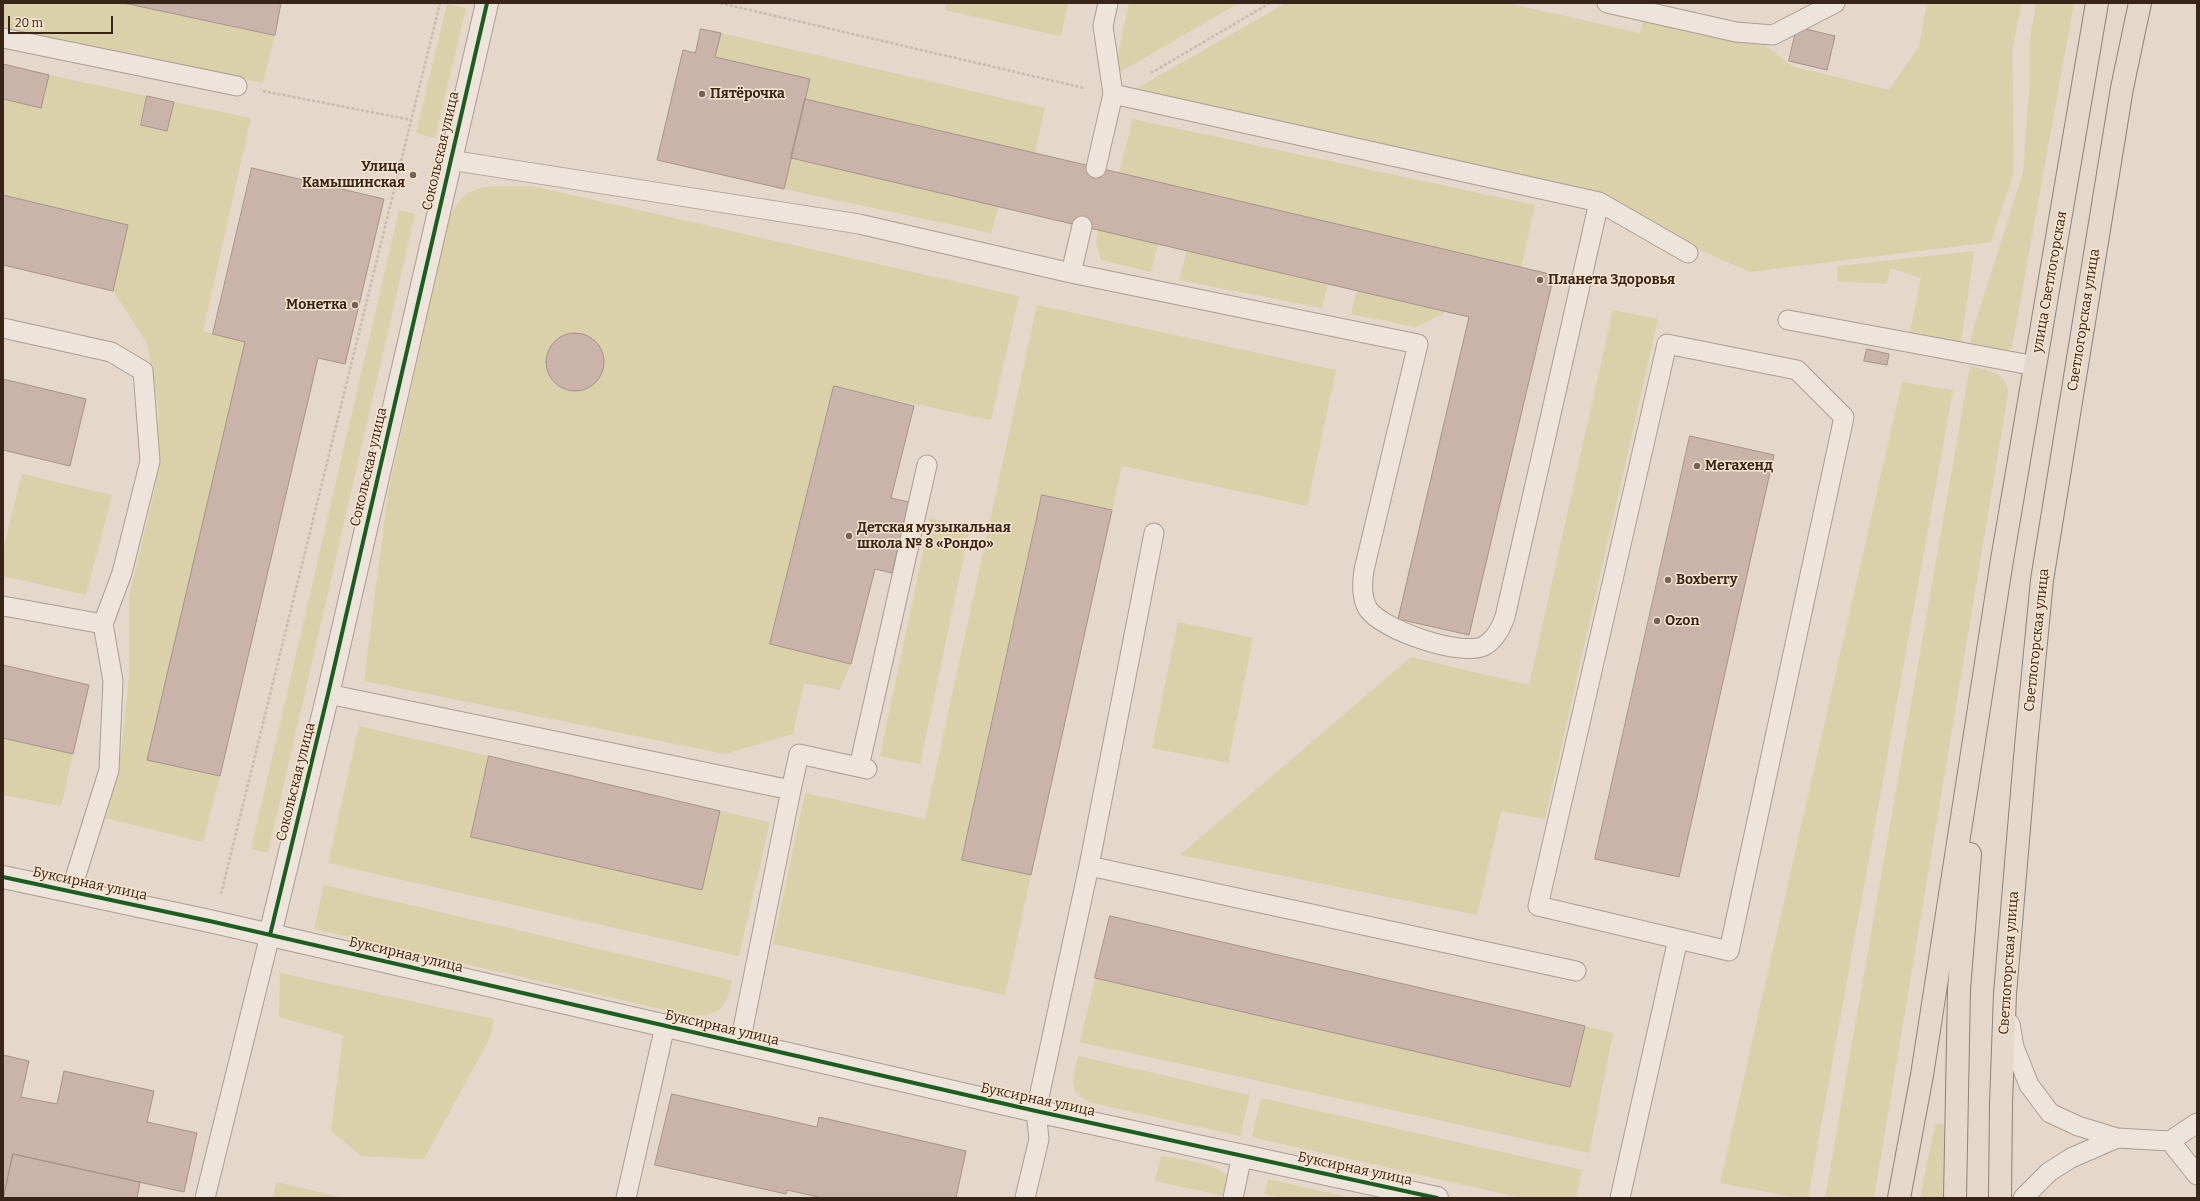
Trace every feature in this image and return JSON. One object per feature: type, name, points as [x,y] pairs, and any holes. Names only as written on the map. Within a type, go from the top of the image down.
[{"type":"main road","name":"улица Светлогорская","points":[[2002,560],[2097,3]]},
{"type":"main road","name":"Светлогорская улица","points":[[2000,1198],[2000,1104],[2006,994],[2025,757],[2042,580],[2122,88],[2140,3]]},
{"type":"main road","points":[[1898,1198],[1922,1075],[2002,560]]},
{"type":"main road","points":[[1955,1198],[1959,981],[1979,760],[2002,560]]},
{"type":"street","name":"Сокольская улица","points":[[270,935],[328,694],[487,3]]},
{"type":"street","name":"Буксирная улица","points":[[3,877],[214,922],[1036,1111],[1437,1198]]},
{"type":"lane","points":[[1096,168],[1113,94],[1103,26],[1108,3]]},
{"type":"lane","points":[[1607,3],[1736,32],[1773,35],[1835,3]]},
{"type":"lane","points":[[3,38],[237,86]]},
{"type":"lane","points":[[1113,94],[1599,202],[1688,253]]},
{"type":"lane","points":[[450,160],[859,224],[1071,273],[1418,344],[1364,570],[1363,596],[1367,609],[1386,624],[1443,645],[1460,649],[1471,649],[1483,646],[1492,640],[1505,617],[1599,202]]},
{"type":"lane","points":[[1071,273],[1082,226]]},
{"type":"lane","points":[[1788,320],[2036,366]]},
{"type":"lane","points":[[3,328],[111,352],[143,371],[150,461],[122,573],[103,624],[113,681],[109,770],[71,892]]},
{"type":"lane","points":[[1667,344],[1797,370],[1844,417],[1729,951],[1678,939],[1538,906],[1667,344]]},
{"type":"lane","points":[[740,1043],[799,754],[863,768],[927,465]]},
{"type":"lane","points":[[1026,1198],[1039,1139],[1036,1111],[1089,866],[1154,533]]},
{"type":"lane","points":[[3,606],[103,624]]},
{"type":"lane","points":[[328,694],[791,790]]},
{"type":"lane","points":[[1089,866],[1576,971]]},
{"type":"lane","points":[[205,1198],[270,935]]},
{"type":"lane","points":[[1620,1198],[1678,939]]},
{"type":"lane","points":[[2006,994],[2014,1047],[2029,1085],[2050,1113],[2078,1126],[2117,1138],[2170,1141],[2197,1123]]},
{"type":"lane","points":[[626,1198],[665,1026]]},
{"type":"lane","points":[[2023,1198],[2049,1172],[2071,1158],[2117,1138]]},
{"type":"lane","points":[[2170,1141],[2197,1175]]},
{"type":"lane","points":[[1233,1198],[1242,1155]]},
{"type":"path","points":[[214,922],[440,3]]},
{"type":"path","points":[[720,3],[1113,94],[1270,3]]},
{"type":"path","points":[[237,86],[412,120]]},
{"type":"shaded area","points":[[3,3],[124,3],[275,35],[263,83],[3,30]]},
{"type":"shaded area","points":[[946,3],[1068,3],[1061,36],[945,10]]},
{"type":"shaded area","points":[[1129,3],[1239,3],[1113,76]]},
{"type":"shaded area","points":[[1286,3],[1507,3],[1640,33],[1644,19],[1761,42],[1792,66],[1889,90],[1919,46],[1927,3],[2022,3],[2012,51],[2014,173],[1991,242],[1750,272],[1669,236],[1619,201],[1132,91]]},
{"type":"shaded area","points":[[2036,3],[2074,3],[2012,347],[2004,353],[1970,346],[1973,330],[2023,172],[2030,78],[2030,40]]},
{"type":"shaded area","points":[[447,4],[466,8],[435,138],[416,133]]},
{"type":"shaded area","points":[[721,33],[1045,108],[1035,153],[805,99],[715,57]]},
{"type":"shaded area","points":[[49,75],[147,96],[141,125],[167,131],[174,102],[251,118],[203,331],[245,342],[147,759],[220,776],[203,842],[106,818],[121,753],[129,675],[129,597],[157,480],[159,412],[147,343],[113,291],[128,225],[3,195],[3,99],[41,108]]},
{"type":"shaded area","points":[[1133,119],[1535,205],[1521,268],[1119,173]]},
{"type":"shaded area","points":[[791,158],[999,206],[991,233],[784,189]]},
{"type":"shaded area","points":[[491,186],[532,186],[1019,296],[991,420],[834,387],[770,644],[851,664],[840,690],[804,683],[793,734],[725,754],[364,681],[388,493],[449,217],[462,199],[470,192]]},
{"type":"shaded area","points":[[399,210],[415,214],[268,853],[251,849]]},
{"type":"shaded area","points":[[1098,230],[1158,244],[1151,272],[1101,260],[1096,242]]},
{"type":"shaded area","points":[[1187,251],[1328,284],[1322,308],[1179,280]]},
{"type":"shaded area","points":[[1974,251],[1961,344],[1909,336],[1921,278],[1890,268],[1887,284],[1837,281],[1838,266]]},
{"type":"shaded area","points":[[1357,291],[1446,312],[1416,327],[1351,314]]},
{"type":"shaded area","points":[[1037,305],[1336,370],[1307,506],[1122,466],[1112,510],[1042,495],[962,859],[1031,875],[1005,995],[773,944],[805,793],[925,819]]},
{"type":"shaded area","points":[[1613,310],[1658,319],[1545,819],[1501,811],[1477,915],[1180,855],[1411,657],[1529,685]]},
{"type":"shaded area","points":[[1970,366],[1996,373],[2005,381],[2008,394],[1874,1198],[1825,1198]]},
{"type":"shaded area","points":[[1902,382],[1953,390],[1808,1198],[1799,1198],[1720,1183]]},
{"type":"shaded area","points":[[22,474],[112,495],[86,595],[3,576],[3,550]]},
{"type":"shaded area","points":[[930,518],[970,527],[920,764],[880,756]]},
{"type":"shaded area","points":[[1178,622],[1253,638],[1228,763],[1152,748]]},
{"type":"shaded area","points":[[359,726],[489,756],[471,837],[701,889],[720,811],[770,822],[739,956],[328,863]]},
{"type":"shaded area","points":[[3,738],[73,754],[61,806],[3,795]]},
{"type":"shaded area","points":[[324,885],[732,980],[726,1000],[717,1011],[711,1014],[703,1015],[682,1014],[314,929]]},
{"type":"shaded area","points":[[280,973],[494,1019],[490,1038],[424,1159],[361,1156],[331,1131],[343,1035],[279,1017]]},
{"type":"shaded area","points":[[1095,978],[1570,1087],[1585,1026],[1613,1033],[1589,1153],[1080,1042]]},
{"type":"shaded area","points":[[1078,1056],[1250,1095],[1240,1136],[1088,1102],[1075,1092],[1073,1081]]},
{"type":"shaded area","points":[[1261,1098],[1582,1170],[1576,1198],[1522,1198],[1252,1137]]},
{"type":"shaded area","points":[[1941,1123],[1944,1125],[1945,1198],[1920,1198],[1935,1125]]},
{"type":"shaded area","points":[[1161,1156],[1198,1162],[1224,1173],[1229,1178],[1228,1197],[1155,1181]]},
{"type":"shaded area","points":[[1268,1179],[1352,1198],[1281,1198],[1264,1194]]},
{"type":"shaded area","points":[[276,1182],[344,1198],[273,1198]]},
{"type":"building","points":[[124,3],[281,3],[275,35]]},
{"type":"building","points":[[1797,27],[1835,36],[1827,70],[1789,61]]},
{"type":"building","points":[[701,29],[721,33],[715,57],[810,79],[784,189],[657,160],[683,50],[695,53]]},
{"type":"building","points":[[3,64],[49,75],[41,108],[3,99]]},
{"type":"building","points":[[147,96],[174,102],[167,131],[141,125]]},
{"type":"building","points":[[805,99],[1554,275],[1469,635],[1398,619],[1469,317],[791,158]]},
{"type":"building","points":[[252,168],[384,199],[345,364],[318,358],[220,776],[147,760],[245,342],[213,334]]},
{"type":"building","points":[[3,195],[128,225],[113,291],[3,265]]},
{"type":"building","points":[[575,333],[586,335],[599,346],[602,351],[604,362],[602,373],[591,386],[586,389],[575,391],[564,389],[551,378],[548,373],[546,362],[548,351],[559,338],[564,335]]},
{"type":"building","points":[[1867,349],[1889,354],[1887,365],[1864,361]]},
{"type":"building","points":[[3,379],[86,399],[70,466],[3,450]]},
{"type":"building","name":"Детская музыкальная школа № 8 «Рондо»","points":[[834,386],[914,406],[891,498],[909,502],[892,573],[875,569],[851,664],[770,644]]},
{"type":"building","points":[[1690,436],[1774,455],[1679,877],[1595,859]]},
{"type":"building","points":[[1042,495],[1112,510],[1031,875],[962,860]]},
{"type":"building","points":[[3,665],[89,685],[73,754],[3,738]]},
{"type":"building","points":[[489,756],[720,811],[702,890],[471,837]]},
{"type":"building","points":[[1110,916],[1585,1026],[1570,1087],[1095,978]]},
{"type":"building","points":[[3,1055],[29,1061],[21,1097],[57,1104],[64,1071],[154,1091],[147,1122],[197,1133],[184,1192],[13,1154],[3,1198]]},
{"type":"building","points":[[672,1094],[817,1127],[819,1117],[966,1151],[956,1198],[823,1198],[787,1190],[786,1194],[655,1165]]},
{"type":"building","points":[[13,1154],[140,1182],[137,1198],[4,1198]]},
{"type":"cycle path","points":[[270,935],[328,694],[487,3]]},
{"type":"cycle path","points":[[3,877],[214,922],[1036,1111],[1437,1198]]},
{"type":"place","name":"Пятёрочка","points":[[702,94]]},
{"type":"place","name":"Улица Камышинская","points":[[413,175]]},
{"type":"place","name":"Планета Здоровья","points":[[1540,280]]},
{"type":"place","name":"Монетка","points":[[355,305]]},
{"type":"place","name":"Мегахенд","points":[[1697,466]]},
{"type":"place","name":"Детская музыкальная школа № 8 «Рондо»","points":[[849,536]]},
{"type":"place","name":"Boxberry","points":[[1668,580]]},
{"type":"place","name":"Ozon","points":[[1657,621]]}]
